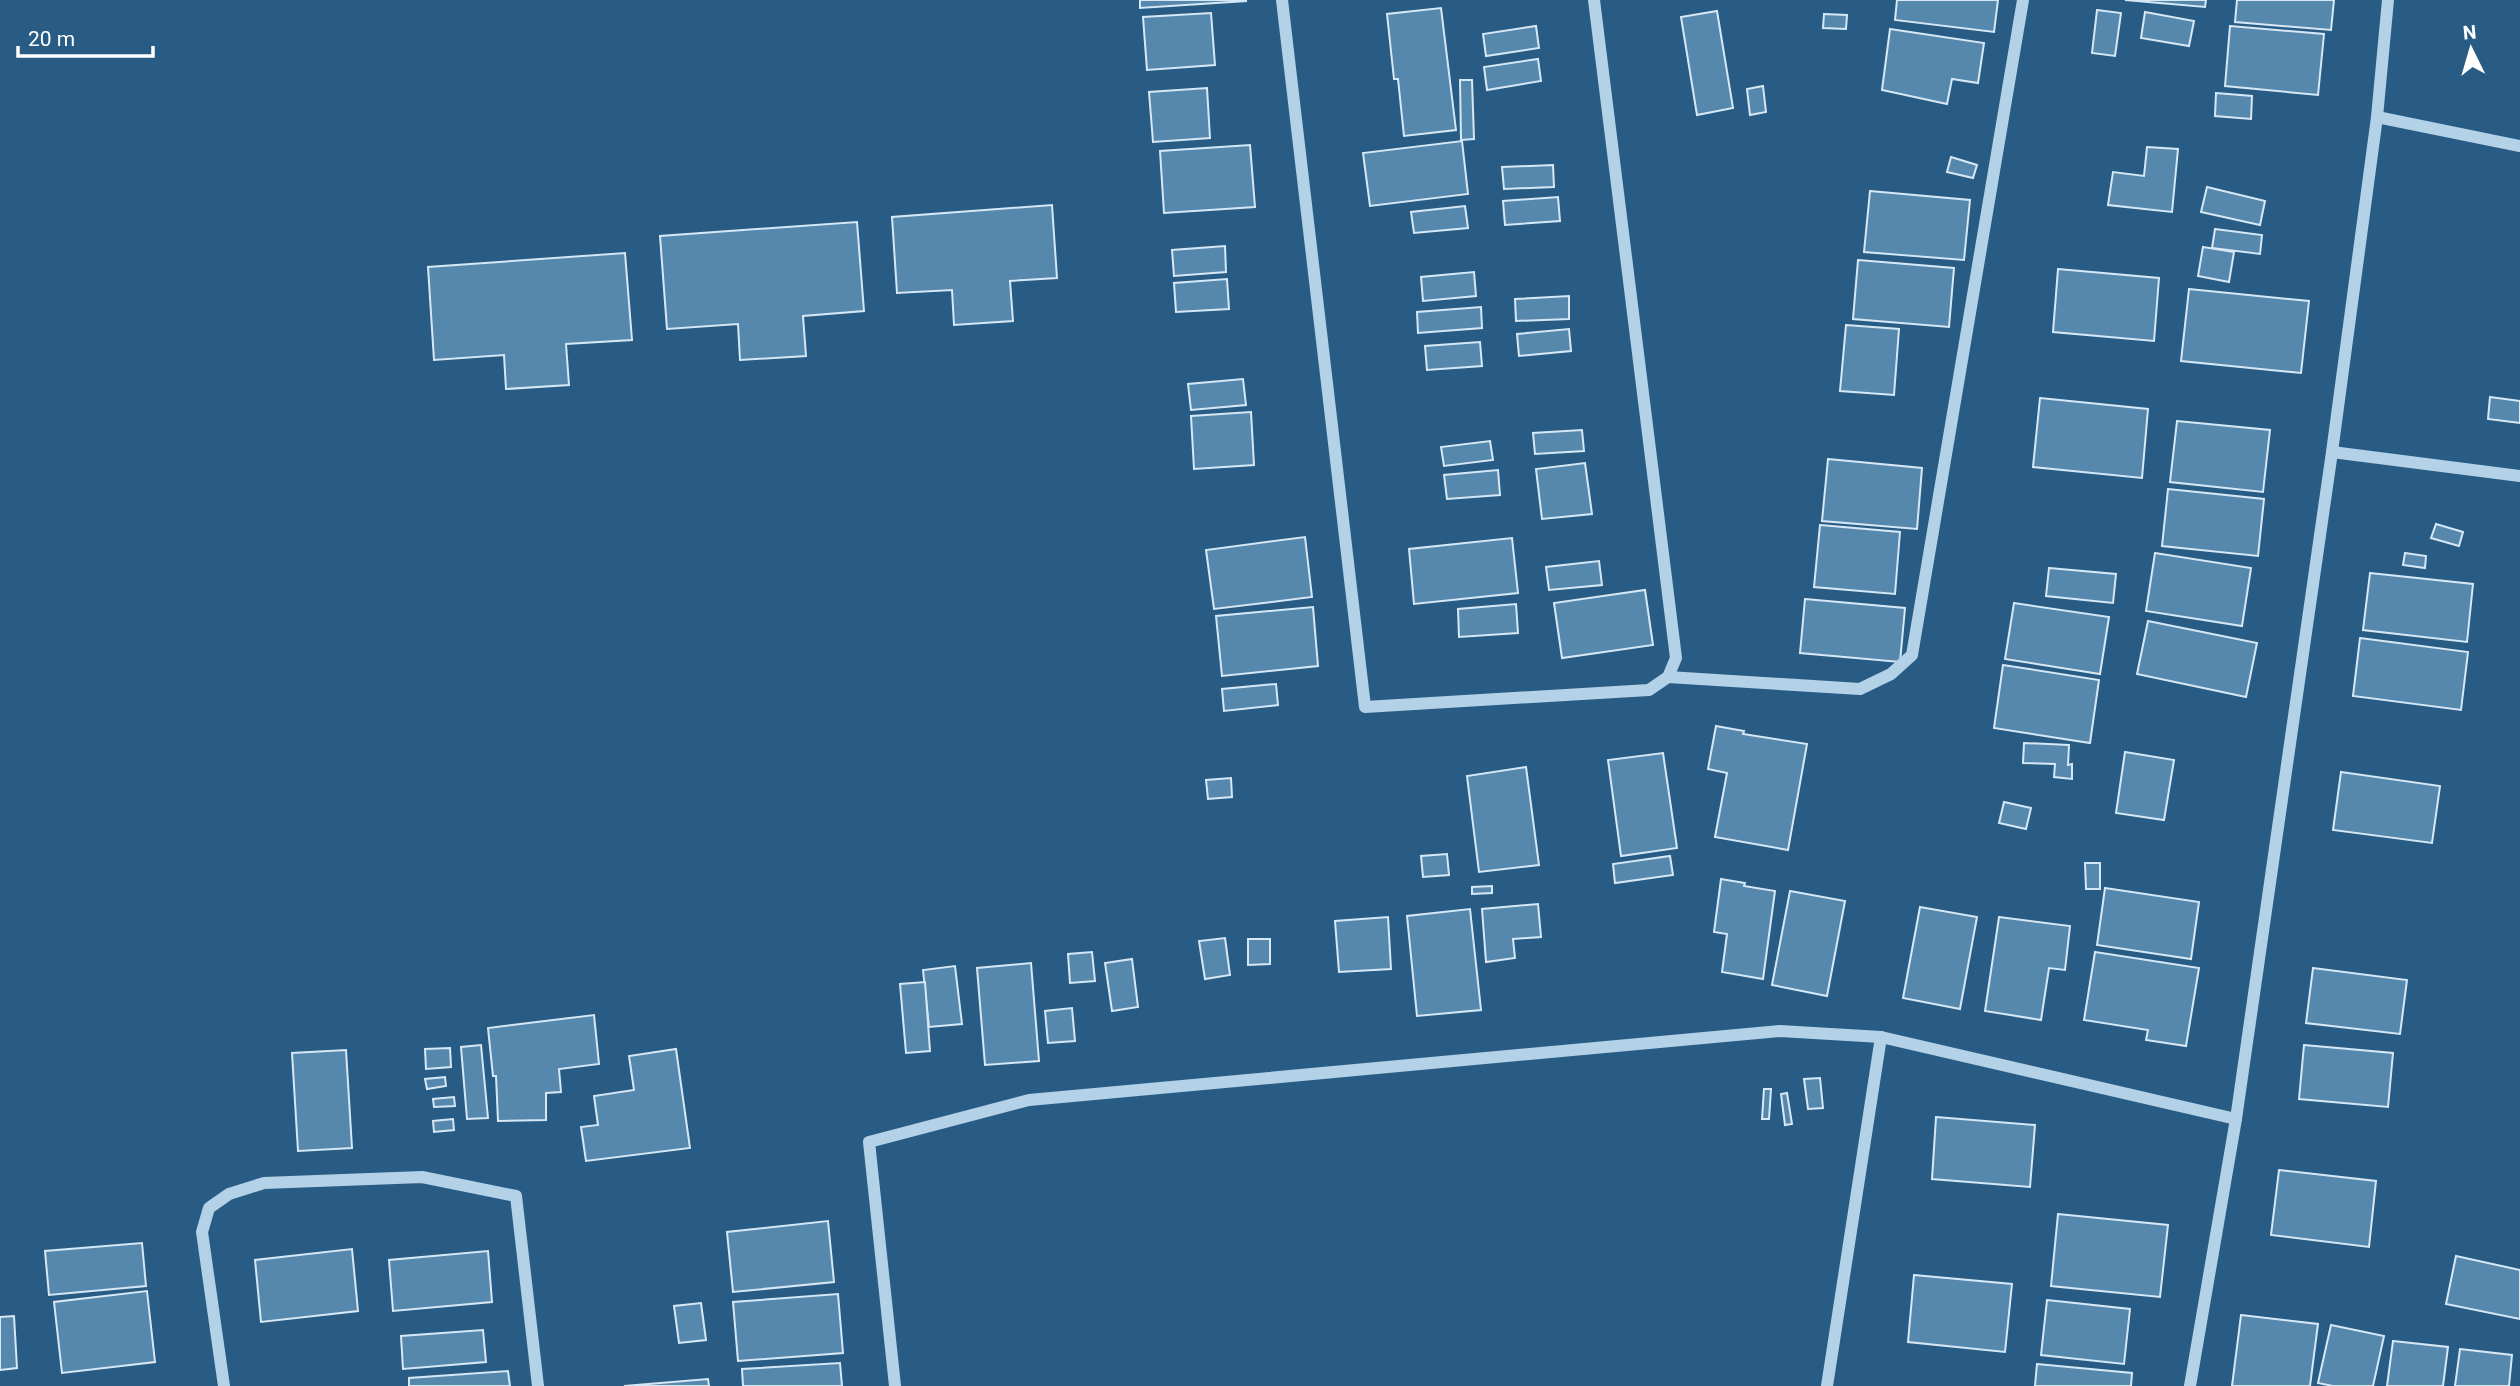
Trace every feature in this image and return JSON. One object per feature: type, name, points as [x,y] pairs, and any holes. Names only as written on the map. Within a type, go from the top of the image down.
[{"type":"street","points":[[1282,0],[1365,707],[1649,690],[1668,677],[1676,657],[1594,0]]},
{"type":"street","points":[[1668,677],[1860,689],[1891,674],[1912,655],[2024,0]]},
{"type":"street","points":[[2190,1386],[2236,1119],[2332,452],[2377,117],[2388,0]]},
{"type":"street","points":[[2377,117],[2520,146]]},
{"type":"street","points":[[2332,452],[2520,477]]},
{"type":"street","points":[[895,1386],[869,1142],[1029,1100],[1780,1031],[1881,1037],[2236,1119]]},
{"type":"street","points":[[1827,1386],[1881,1037]]},
{"type":"street","points":[[223,1386],[202,1232],[209,1208],[229,1194],[264,1184],[422,1177],[516,1196],[538,1386]]},
{"type":"building","points":[[1140,0],[1246,0],[1246,1],[1140,8]]},
{"type":"building","points":[[1897,0],[1998,0],[1994,32],[1895,20]]},
{"type":"building","points":[[2125,0],[2206,0],[2205,7]]},
{"type":"building","points":[[2237,0],[2334,0],[2331,30],[2235,22]]},
{"type":"building","points":[[1441,8],[1456,130],[1404,136],[1387,14]]},
{"type":"building","points":[[2097,10],[2121,13],[2115,56],[2092,53]]},
{"type":"building","points":[[1717,11],[1733,108],[1697,115],[1681,17]]},
{"type":"building","points":[[2145,12],[2194,21],[2189,46],[2141,38]]},
{"type":"building","points":[[1211,13],[1215,65],[1147,70],[1143,17]]},
{"type":"building","points":[[1824,14],[1847,15],[1846,29],[1823,28]]},
{"type":"building","points":[[1536,26],[1539,48],[1486,56],[1483,34]]},
{"type":"building","points":[[2230,26],[2324,34],[2318,95],[2225,86]]},
{"type":"building","points":[[1890,29],[1984,43],[1978,83],[1952,79],[1947,104],[1882,90]]},
{"type":"building","points":[[1538,59],[1541,81],[1487,90],[1484,67]]},
{"type":"building","points":[[1460,80],[1472,80],[1474,139],[1461,140]]},
{"type":"building","points":[[1763,86],[1766,112],[1750,115],[1747,89]]},
{"type":"building","points":[[1207,88],[1210,138],[1153,142],[1149,92]]},
{"type":"building","points":[[2216,93],[2252,96],[2251,119],[2215,116]]},
{"type":"building","points":[[1462,141],[1468,194],[1370,206],[1363,153]]},
{"type":"building","points":[[1250,145],[1255,207],[1164,213],[1160,151]]},
{"type":"building","points":[[2147,147],[2178,149],[2172,212],[2108,205],[2113,172],[2144,176]]},
{"type":"building","points":[[1951,157],[1977,165],[1973,178],[1947,172]]},
{"type":"building","points":[[1553,165],[1554,187],[1504,189],[1502,167]]},
{"type":"building","points":[[2207,187],[2265,201],[2260,225],[2201,212]]},
{"type":"building","points":[[1870,191],[1970,200],[1964,260],[1864,252]]},
{"type":"building","points":[[1558,197],[1560,221],[1505,225],[1503,201]]},
{"type":"building","points":[[1052,205],[1057,278],[1010,281],[1013,321],[954,325],[952,290],[897,293],[892,217]]},
{"type":"building","points":[[1465,206],[1468,228],[1414,233],[1411,212]]},
{"type":"building","points":[[857,222],[864,311],[803,316],[806,356],[740,360],[738,324],[667,329],[660,236]]},
{"type":"building","points":[[2215,229],[2262,235],[2260,254],[2212,248]]},
{"type":"building","points":[[1225,246],[1226,272],[1174,276],[1172,250]]},
{"type":"building","points":[[2203,247],[2234,252],[2229,282],[2198,276]]},
{"type":"building","points":[[625,253],[632,340],[566,344],[569,385],[506,389],[504,355],[434,360],[428,267]]},
{"type":"building","points":[[1858,260],[1954,268],[1949,327],[1853,319]]},
{"type":"building","points":[[2058,269],[2159,278],[2154,341],[2053,332]]},
{"type":"building","points":[[1474,272],[1476,296],[1423,301],[1421,277]]},
{"type":"building","points":[[1227,279],[1229,309],[1176,312],[1174,283]]},
{"type":"building","points":[[2189,289],[2309,301],[2301,373],[2181,361]]},
{"type":"building","points":[[1569,296],[1569,319],[1516,321],[1515,299]]},
{"type":"building","points":[[1481,307],[1482,328],[1418,333],[1417,312]]},
{"type":"building","points":[[1846,325],[1899,329],[1894,395],[1840,391]]},
{"type":"building","points":[[1569,329],[1571,351],[1519,356],[1517,334]]},
{"type":"building","points":[[1480,342],[1482,366],[1427,370],[1425,346]]},
{"type":"building","points":[[1243,379],[1246,405],[1191,410],[1188,384]]},
{"type":"building","points":[[2490,397],[2520,401],[2520,423],[2488,419]]},
{"type":"building","points":[[2040,398],[2148,409],[2142,478],[2033,467]]},
{"type":"building","points":[[1251,412],[1254,465],[1194,469],[1191,416]]},
{"type":"building","points":[[2177,421],[2270,430],[2263,492],[2170,482]]},
{"type":"building","points":[[1582,430],[1584,451],[1535,454],[1533,433]]},
{"type":"building","points":[[1490,441],[1493,460],[1444,466],[1441,447]]},
{"type":"building","points":[[1828,459],[1922,468],[1917,529],[1822,521]]},
{"type":"building","points":[[1585,463],[1592,514],[1542,519],[1536,469]]},
{"type":"building","points":[[1498,470],[1500,495],[1447,499],[1444,475]]},
{"type":"building","points":[[2168,489],[2264,499],[2258,556],[2162,546]]},
{"type":"building","points":[[2436,524],[2463,532],[2459,546],[2431,538]]},
{"type":"building","points":[[1820,525],[1900,532],[1895,594],[1814,587]]},
{"type":"building","points":[[1305,537],[1312,597],[1214,609],[1206,550]]},
{"type":"building","points":[[1512,538],[1518,593],[1414,604],[1409,549]]},
{"type":"building","points":[[2155,553],[2251,568],[2242,626],[2146,611]]},
{"type":"building","points":[[2405,553],[2426,556],[2425,568],[2403,565]]},
{"type":"building","points":[[1599,561],[1602,585],[1549,590],[1546,567]]},
{"type":"building","points":[[2049,568],[2116,574],[2113,603],[2046,596]]},
{"type":"building","points":[[2370,573],[2473,584],[2467,642],[2363,630]]},
{"type":"building","points":[[1645,590],[1653,645],[1562,658],[1554,603]]},
{"type":"building","points":[[1805,599],[1905,608],[1900,662],[1800,653]]},
{"type":"building","points":[[2014,603],[2109,617],[2100,674],[2005,659]]},
{"type":"building","points":[[1516,604],[1518,633],[1459,637],[1458,609]]},
{"type":"building","points":[[1313,607],[1318,666],[1222,676],[1216,616]]},
{"type":"building","points":[[2148,621],[2257,643],[2246,697],[2137,674]]},
{"type":"building","points":[[2360,638],[2468,652],[2461,710],[2353,696]]},
{"type":"building","points":[[2003,665],[2099,680],[2090,743],[1994,728]]},
{"type":"building","points":[[1276,684],[1278,705],[1224,711],[1222,689]]},
{"type":"building","points":[[1716,726],[1744,731],[1743,734],[1807,744],[1788,850],[1715,837],[1727,773],[1708,769]]},
{"type":"building","points":[[2024,743],[2069,745],[2068,765],[2072,764],[2072,779],[2054,777],[2055,764],[2023,763]]},
{"type":"building","points":[[2125,752],[2174,760],[2164,820],[2116,813]]},
{"type":"building","points":[[1663,753],[1677,848],[1621,856],[1608,760]]},
{"type":"building","points":[[1526,767],[1539,865],[1479,872],[1467,776]]},
{"type":"building","points":[[2341,772],[2440,786],[2432,843],[2333,830]]},
{"type":"building","points":[[1231,778],[1232,797],[1208,799],[1206,780]]},
{"type":"building","points":[[2004,802],[2031,808],[2026,829],[1999,823]]},
{"type":"building","points":[[1447,854],[1449,875],[1423,877],[1421,856]]},
{"type":"building","points":[[1670,856],[1673,875],[1615,883],[1613,864]]},
{"type":"building","points":[[2085,863],[2100,863],[2100,889],[2086,889]]},
{"type":"building","points":[[1721,879],[1775,891],[1763,979],[1722,972],[1727,934],[1714,932]]},
{"type":"building","points":[[1492,886],[1492,893],[1472,894],[1472,887]]},
{"type":"building","points":[[2105,888],[2199,902],[2191,959],[2097,945]]},
{"type":"building","points":[[1790,891],[1845,901],[1827,996],[1772,985]]},
{"type":"building","points":[[1538,904],[1541,937],[1513,939],[1515,958],[1486,962],[1482,909]]},
{"type":"building","points":[[1920,907],[1977,917],[1960,1009],[1903,998]]},
{"type":"building","points":[[1470,909],[1481,1010],[1417,1016],[1407,916]]},
{"type":"building","points":[[1388,917],[1391,969],[1339,972],[1335,921]]},
{"type":"building","points":[[1999,917],[2070,926],[2065,970],[2049,968],[2041,1020],[1985,1011]]},
{"type":"building","points":[[1225,938],[1230,975],[1205,979],[1199,941]]},
{"type":"building","points":[[1248,939],[1270,939],[1270,964],[1248,965]]},
{"type":"building","points":[[1092,952],[1095,981],[1070,983],[1068,954]]},
{"type":"building","points":[[2095,952],[2199,968],[2186,1046],[2146,1040],[2148,1030],[2084,1020]]},
{"type":"building","points":[[1132,959],[1138,1007],[1112,1011],[1105,963]]},
{"type":"building","points":[[1031,963],[1039,1061],[985,1065],[977,968]]},
{"type":"building","points":[[955,966],[962,1024],[929,1027],[923,970]]},
{"type":"building","points":[[2313,968],[2407,980],[2400,1034],[2306,1023]]},
{"type":"building","points":[[925,982],[930,1051],[906,1053],[900,984]]},
{"type":"building","points":[[1072,1008],[1075,1041],[1048,1043],[1045,1011]]},
{"type":"building","points":[[594,1015],[599,1064],[559,1069],[561,1092],[546,1093],[546,1120],[498,1121],[496,1076],[493,1076],[488,1028]]},
{"type":"building","points":[[481,1045],[488,1118],[467,1119],[461,1047]]},
{"type":"building","points":[[2304,1045],[2393,1053],[2388,1107],[2299,1099]]},
{"type":"building","points":[[450,1048],[451,1067],[426,1069],[425,1049]]},
{"type":"building","points":[[676,1049],[690,1148],[586,1161],[581,1127],[598,1125],[594,1096],[634,1090],[629,1056]]},
{"type":"building","points":[[346,1050],[352,1148],[298,1151],[292,1053]]},
{"type":"building","points":[[445,1077],[446,1086],[427,1089],[425,1079]]},
{"type":"building","points":[[1820,1078],[1823,1108],[1808,1109],[1804,1079]]},
{"type":"building","points":[[1764,1089],[1771,1089],[1769,1119],[1762,1119]]},
{"type":"building","points":[[1787,1093],[1792,1124],[1785,1125],[1781,1094]]},
{"type":"building","points":[[454,1097],[455,1106],[434,1107],[433,1099]]},
{"type":"building","points":[[1936,1117],[2035,1125],[2030,1187],[1932,1179]]},
{"type":"building","points":[[453,1119],[454,1130],[434,1132],[433,1121]]},
{"type":"building","points":[[2279,1170],[2376,1181],[2369,1247],[2271,1235]]},
{"type":"building","points":[[2058,1214],[2168,1225],[2160,1297],[2051,1286]]},
{"type":"building","points":[[828,1221],[834,1282],[733,1292],[727,1232]]},
{"type":"building","points":[[142,1243],[146,1286],[49,1295],[45,1251]]},
{"type":"building","points":[[352,1249],[358,1311],[261,1322],[255,1260]]},
{"type":"building","points":[[488,1251],[492,1302],[393,1311],[389,1260]]},
{"type":"building","points":[[2456,1256],[2520,1270],[2520,1319],[2446,1304]]},
{"type":"building","points":[[1914,1275],[2012,1284],[2005,1352],[1908,1342]]},
{"type":"building","points":[[147,1291],[155,1362],[62,1373],[54,1302]]},
{"type":"building","points":[[838,1294],[843,1353],[738,1361],[733,1302]]},
{"type":"building","points":[[2047,1300],[2130,1309],[2124,1364],[2041,1355]]},
{"type":"building","points":[[701,1303],[706,1340],[679,1343],[674,1306]]},
{"type":"building","points":[[2241,1315],[2318,1324],[2310,1386],[2232,1386]]},
{"type":"building","points":[[14,1316],[17,1368],[0,1370],[0,1317]]},
{"type":"building","points":[[2331,1325],[2384,1336],[2373,1386],[2333,1386],[2318,1383]]},
{"type":"building","points":[[483,1330],[486,1362],[403,1369],[401,1336]]},
{"type":"building","points":[[2393,1341],[2448,1347],[2443,1386],[2387,1386]]},
{"type":"building","points":[[2460,1349],[2512,1355],[2509,1386],[2455,1386]]},
{"type":"building","points":[[840,1363],[842,1386],[743,1386],[742,1369]]},
{"type":"building","points":[[2037,1364],[2132,1373],[2131,1386],[2035,1386]]},
{"type":"building","points":[[508,1371],[510,1386],[409,1386],[409,1378]]},
{"type":"building","points":[[708,1379],[709,1386],[624,1386]]}]
